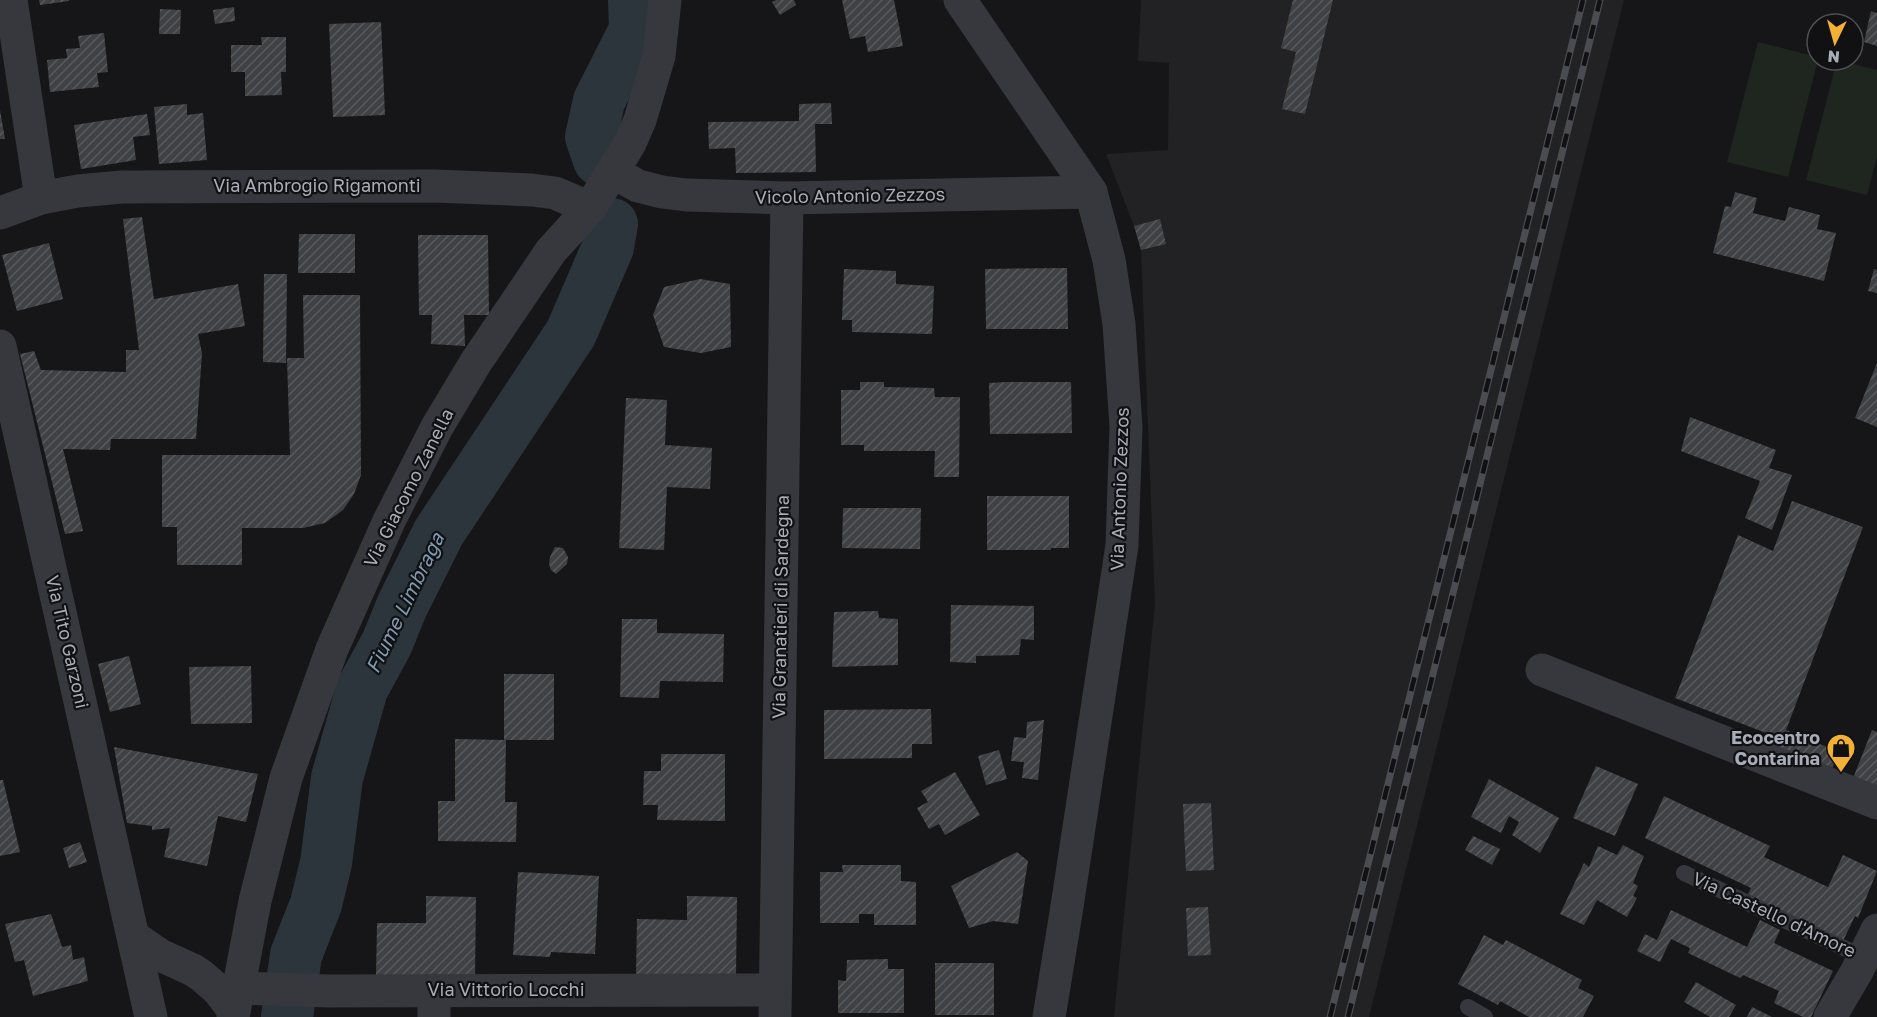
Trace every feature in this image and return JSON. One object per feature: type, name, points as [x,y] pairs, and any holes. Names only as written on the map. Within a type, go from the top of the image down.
[{"type":"street","points":[[11,0],[41,198]]},
{"type":"street","name":"Via Giacomo Zanella","points":[[241,994],[255,901],[286,778],[332,649],[389,521],[437,427],[476,362],[551,250],[590,208],[613,172],[640,120],[659,56],[665,0]]},
{"type":"street","name":"Via Antonio Zezzos","points":[[960,0],[1091,192],[1109,260],[1119,324],[1126,427],[1122,545],[1049,1017]]},
{"type":"street","name":"Vicolo Antonio Zezzos","points":[[613,172],[638,186],[686,195],[787,198],[1091,192]]},
{"type":"street","name":"Via Ambrogio Rigamonti","points":[[0,213],[41,198],[78,191],[122,187],[435,186],[532,190],[555,193],[590,208]]},
{"type":"street","name":"Via Granatieri di Sardegna","points":[[775,1003],[787,198]]},
{"type":"street","name":"Via Tito Garzoni","points":[[0,346],[8,416],[151,1017]]},
{"type":"street","points":[[1542,670],[1877,802]]},
{"type":"street","points":[[134,938],[160,955],[183,966],[218,971],[231,969],[241,994]]},
{"type":"street","name":"Via Castello d'Amore","points":[[1830,1017],[1868,958]]},
{"type":"street","name":"Via Vittorio Locchi","points":[[241,994],[329,991],[434,1003],[775,1003]]},
{"type":"lane","name":"Via Castello d'Amore","points":[[1684,873],[1868,958]]},
{"type":"lane","points":[[1468,1007],[1485,1017]]},
{"type":"shaded area","points":[[1141,0],[1624,0],[1369,1017],[1114,1017],[1155,603],[1141,250],[1106,154],[1168,150],[1169,63],[1138,61]]},
{"type":"shaded area","points":[[1758,42],[1805,54],[1805,72],[1815,72],[1788,177],[1727,162]]},
{"type":"shaded area","points":[[1865,67],[1877,70],[1877,157],[1867,195],[1806,180],[1834,72],[1865,72]]},
{"type":"building","points":[[39,0],[69,0],[69,1],[40,5]]},
{"type":"building","points":[[794,0],[796,5],[780,15],[772,2]]},
{"type":"building","points":[[842,0],[894,0],[903,46],[868,52],[865,36],[850,39]]},
{"type":"building","points":[[1293,0],[1333,0],[1305,114],[1282,109],[1296,52],[1281,48]]},
{"type":"building","points":[[234,7],[235,21],[215,24],[213,10]]},
{"type":"building","points":[[160,9],[181,10],[180,34],[159,34]]},
{"type":"building","points":[[1871,11],[1877,13],[1877,46],[1865,42]]},
{"type":"building","points":[[381,22],[385,115],[333,117],[329,24]]},
{"type":"building","points":[[104,33],[108,72],[97,73],[99,87],[50,92],[47,60],[67,58],[66,49],[80,48],[78,36]]},
{"type":"building","points":[[261,37],[286,37],[286,72],[281,72],[282,95],[245,96],[245,72],[231,72],[231,45],[262,45]]},
{"type":"building","points":[[831,103],[832,124],[815,124],[816,172],[736,173],[735,148],[709,149],[708,122],[799,121],[799,104]]},
{"type":"building","points":[[187,104],[187,115],[203,113],[207,160],[159,164],[154,107]]},
{"type":"building","points":[[0,110],[5,139],[0,139]]},
{"type":"building","points":[[147,114],[150,135],[133,137],[136,160],[81,169],[74,125]]},
{"type":"building","points":[[1735,192],[1757,198],[1753,213],[1785,221],[1789,207],[1820,215],[1817,229],[1836,233],[1824,281],[1713,253],[1725,206],[1731,207]]},
{"type":"building","points":[[142,217],[154,299],[238,284],[245,326],[198,334],[202,353],[196,439],[111,439],[110,450],[63,449],[83,531],[65,534],[20,354],[34,351],[41,370],[126,372],[126,350],[139,350],[123,219]]},
{"type":"building","points":[[1160,219],[1166,244],[1141,250],[1134,226]]},
{"type":"building","points":[[299,234],[355,234],[355,273],[298,273]]},
{"type":"building","points":[[418,235],[488,235],[489,315],[464,315],[465,346],[431,344],[432,315],[419,315]]},
{"type":"building","points":[[49,243],[63,299],[17,311],[2,255]]},
{"type":"building","points":[[1067,268],[1068,329],[986,329],[985,269]]},
{"type":"building","points":[[844,269],[896,271],[896,284],[934,286],[932,334],[852,332],[852,320],[842,320]]},
{"type":"building","points":[[1874,269],[1877,270],[1877,293],[1868,291]]},
{"type":"building","points":[[264,274],[287,274],[286,363],[263,362]]},
{"type":"building","points":[[700,279],[730,284],[731,347],[701,353],[664,347],[653,315],[664,287]]},
{"type":"building","points":[[303,295],[360,295],[361,475],[354,494],[343,510],[325,523],[303,528],[242,528],[242,565],[177,565],[177,527],[162,527],[162,455],[290,455],[287,358],[304,358]]},
{"type":"building","points":[[1877,363],[1877,427],[1855,418]]},
{"type":"building","points":[[860,382],[884,382],[884,387],[934,388],[935,397],[960,397],[959,477],[934,477],[935,451],[864,451],[864,445],[841,445],[841,390],[860,390]]},
{"type":"building","points":[[1071,382],[1072,433],[990,434],[989,383]]},
{"type":"building","points":[[626,398],[667,400],[665,445],[712,448],[710,489],[667,487],[664,550],[619,548]]},
{"type":"building","points":[[1690,417],[1776,450],[1769,468],[1792,475],[1772,530],[1745,518],[1760,481],[1681,451]]},
{"type":"building","points":[[987,496],[1069,496],[1069,548],[987,550]]},
{"type":"building","points":[[1792,501],[1863,527],[1786,730],[1839,752],[1828,779],[1772,755],[1779,738],[1675,698],[1738,535],[1773,551]]},
{"type":"building","points":[[843,508],[921,508],[920,549],[842,548]]},
{"type":"building","points":[[555,547],[563,548],[568,557],[567,564],[556,574],[551,570],[549,564]]},
{"type":"building","points":[[951,605],[1034,606],[1034,640],[1021,639],[1019,655],[976,656],[976,663],[950,662]]},
{"type":"building","points":[[878,611],[879,618],[898,619],[898,665],[832,667],[834,612]]},
{"type":"building","points":[[622,619],[657,619],[657,633],[724,634],[723,682],[660,681],[659,698],[620,697]]},
{"type":"building","points":[[129,656],[141,704],[110,712],[98,664]]},
{"type":"building","points":[[251,666],[252,723],[191,724],[189,667]]},
{"type":"building","points":[[504,674],[554,674],[554,740],[506,740],[505,802],[517,802],[516,842],[438,841],[438,801],[455,801],[455,739],[504,740]]},
{"type":"building","points":[[931,709],[932,744],[912,744],[912,758],[824,759],[824,710]]},
{"type":"building","points":[[1044,720],[1038,780],[1022,778],[1024,762],[1011,761],[1014,737],[1026,738],[1027,722]]},
{"type":"building","points":[[1872,730],[1877,732],[1877,796],[1850,786]]},
{"type":"building","points":[[114,747],[258,774],[246,822],[218,816],[207,866],[164,857],[170,828],[152,830],[152,826],[127,823]]},
{"type":"building","points":[[999,750],[1007,779],[986,785],[978,756]]},
{"type":"building","points":[[661,754],[725,754],[725,821],[657,820],[658,805],[643,805],[644,771],[661,771]]},
{"type":"building","points":[[1596,766],[1638,784],[1615,836],[1573,818]]},
{"type":"building","points":[[955,772],[980,815],[945,835],[939,824],[929,829],[917,808],[928,802],[921,791]]},
{"type":"building","points":[[1489,779],[1559,818],[1540,853],[1512,835],[1519,822],[1509,816],[1501,833],[1471,817]]},
{"type":"building","points":[[0,780],[3,780],[20,852],[0,856]]},
{"type":"building","points":[[1664,796],[1770,846],[1764,857],[1828,887],[1843,855],[1877,871],[1858,918],[1855,916],[1842,943],[1748,894],[1751,888],[1645,838]]},
{"type":"building","points":[[1211,803],[1214,870],[1186,871],[1183,804]]},
{"type":"building","points":[[1473,836],[1500,849],[1492,865],[1465,850]]},
{"type":"building","points":[[80,842],[87,862],[69,868],[63,848]]},
{"type":"building","points":[[1623,845],[1644,856],[1633,883],[1638,886],[1633,896],[1637,898],[1627,917],[1597,900],[1584,925],[1560,914],[1584,863],[1589,867],[1598,846],[1617,855]]},
{"type":"building","points":[[1017,852],[1028,861],[1018,924],[993,921],[969,928],[951,886]]},
{"type":"building","points":[[842,865],[901,865],[901,881],[916,882],[916,925],[874,925],[874,914],[859,914],[859,923],[820,923],[820,872],[843,872]]},
{"type":"building","points":[[518,872],[599,876],[595,954],[551,952],[550,957],[513,955]]},
{"type":"building","points":[[426,896],[476,897],[475,977],[376,976],[377,923],[426,923]]},
{"type":"building","points":[[687,896],[737,897],[736,976],[636,975],[637,919],[687,920]]},
{"type":"building","points":[[1208,907],[1211,955],[1188,956],[1186,908]]},
{"type":"building","points":[[1671,910],[1747,947],[1760,920],[1780,930],[1774,943],[1833,971],[1811,1017],[1803,1017],[1774,1003],[1779,991],[1743,975],[1740,978],[1688,953],[1690,948],[1671,939],[1660,962],[1637,951],[1645,934],[1657,940]]},
{"type":"building","points":[[51,914],[62,947],[71,945],[73,960],[84,957],[88,981],[33,996],[24,960],[15,962],[5,924]]},
{"type":"building","points":[[1484,935],[1503,945],[1506,940],[1582,980],[1578,988],[1594,996],[1583,1017],[1529,1017],[1500,1001],[1498,1005],[1458,984]]},
{"type":"building","points":[[888,959],[888,969],[904,969],[904,1013],[838,1013],[838,980],[846,981],[847,960]]},
{"type":"building","points":[[935,963],[994,963],[994,1015],[935,1015]]},
{"type":"building","points":[[1696,982],[1736,1005],[1729,1017],[1710,1017],[1684,1002]]},
{"type":"building","points":[[1752,1007],[1772,1017],[1747,1017]]},
{"type":"waterway","name":"Fiume Limbraga","points":[[599,160],[591,137],[599,101],[635,30],[634,0]]},
{"type":"waterway","name":"Fiume Limbraga","points":[[287,1017],[296,955],[316,904],[326,863],[337,778],[362,689],[387,643],[402,606],[439,532],[571,333],[608,247],[612,224]]},
{"type":"railway","points":[[1330,1017],[1583,0]]},
{"type":"railway","points":[[1348,1017],[1600,0]]},
{"type":"place","name":"Ecocentro Contarina","points":[[1841,774]]}]
